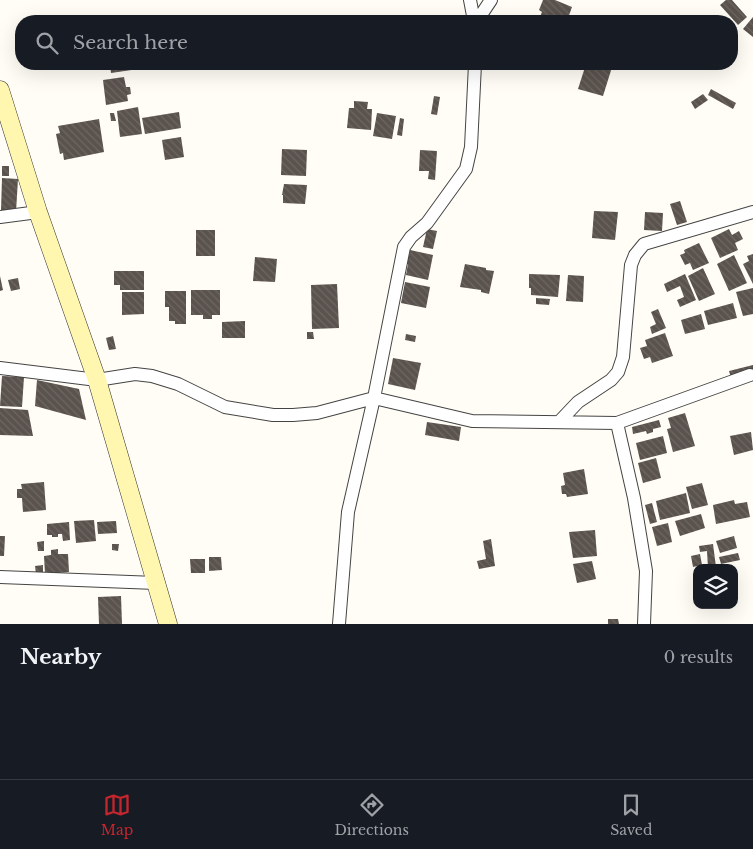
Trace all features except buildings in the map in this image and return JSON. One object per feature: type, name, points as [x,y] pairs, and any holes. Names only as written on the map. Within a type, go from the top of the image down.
[{"type":"street","points":[[470,0],[474,15]]},
{"type":"street","points":[[480,15],[491,0]]},
{"type":"street","points":[[339,624],[348,512],[374,398],[404,247],[411,237],[427,223],[466,170],[471,148],[475,70]]},
{"type":"street","points":[[0,90],[38,212],[98,380],[168,624]]},
{"type":"street","points":[[0,217],[38,212]]},
{"type":"street","points":[[560,421],[578,402],[611,380],[618,372],[623,357],[631,265],[635,255],[644,244],[753,212]]},
{"type":"street","points":[[0,368],[98,380],[135,374],[152,376],[178,384],[226,407],[273,415],[293,416],[317,413],[374,398],[472,421],[617,423],[750,375]]},
{"type":"street","points":[[617,423],[634,498],[646,570],[644,624]]},
{"type":"street","points":[[0,576],[156,583]]}]
